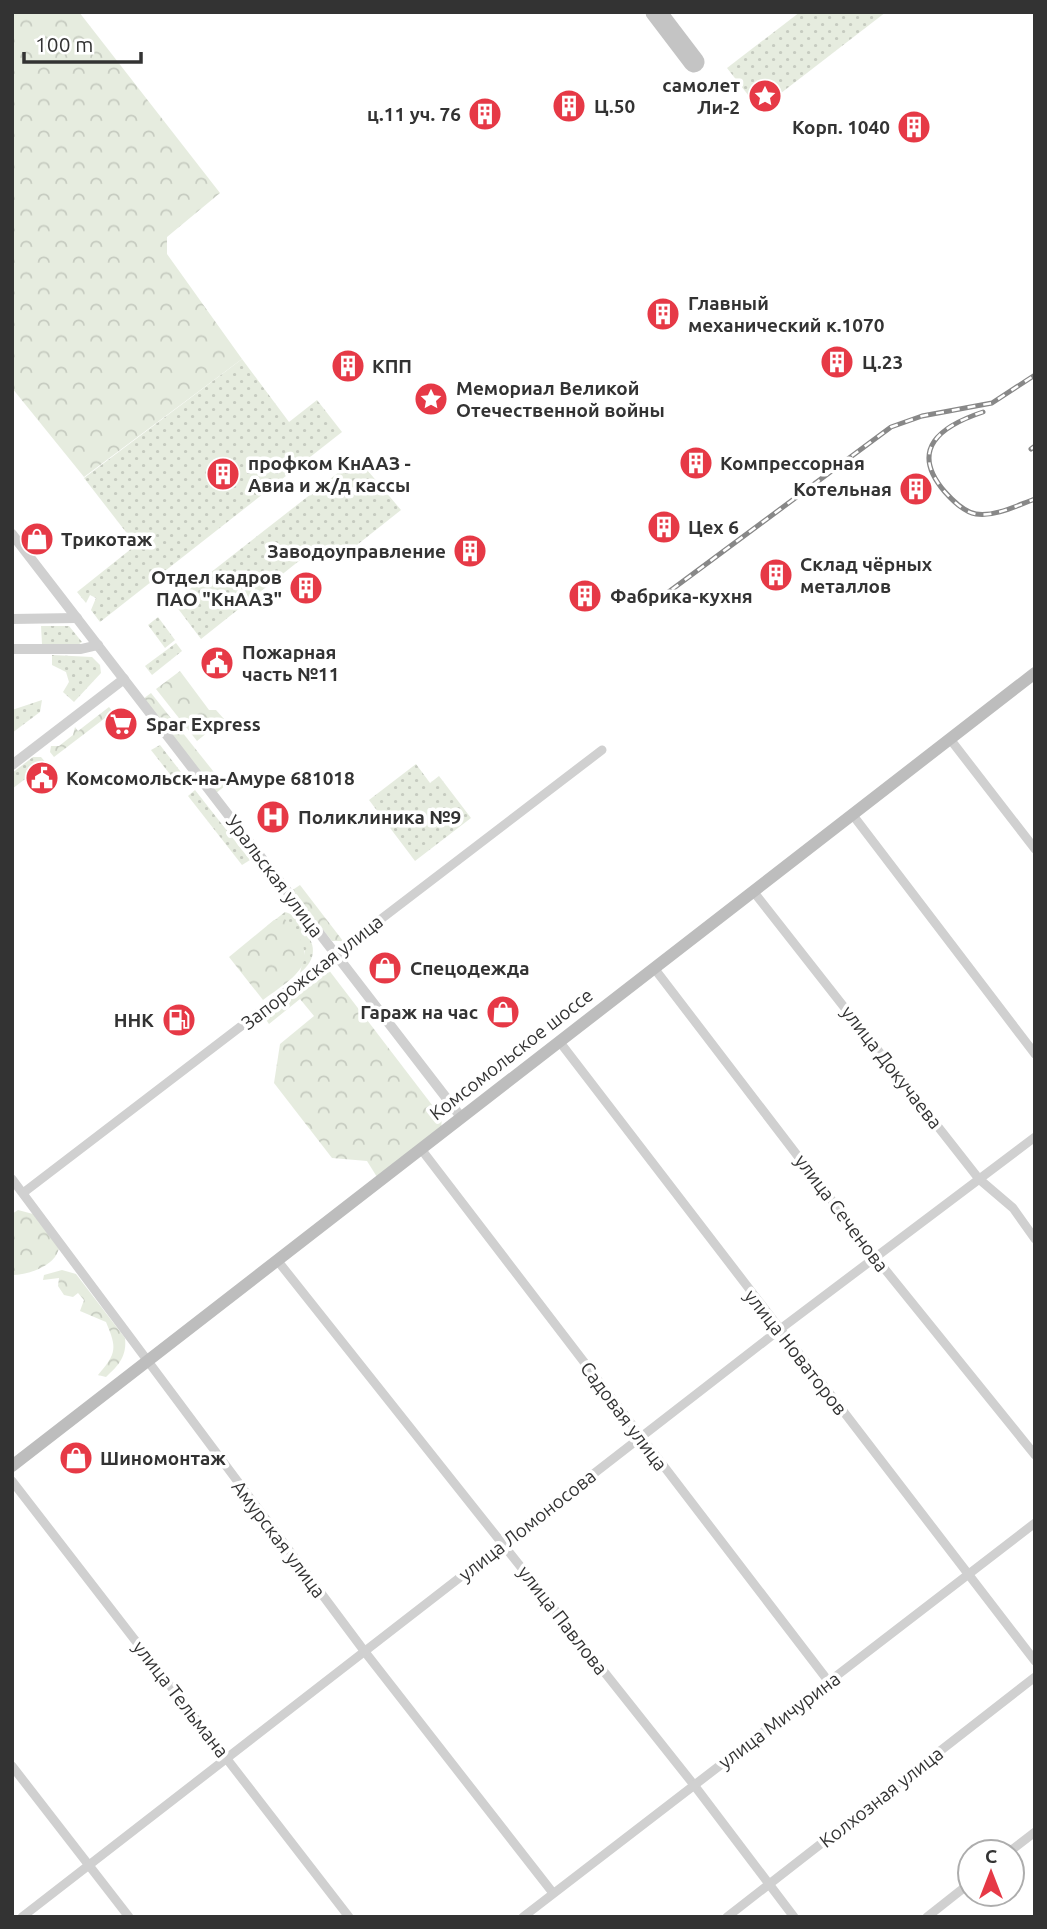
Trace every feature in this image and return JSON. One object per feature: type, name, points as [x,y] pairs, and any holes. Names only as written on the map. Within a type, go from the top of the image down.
[{"type":"main road","name":"Комсомольское шоссе","points":[[12,1466],[1035,673]]},
{"type":"street","name":"Уральская улица","points":[[12,534],[461,1117]]},
{"type":"street","points":[[12,619],[78,618]]},
{"type":"street","points":[[12,649],[81,649],[98,645]]},
{"type":"street","points":[[12,765],[124,679]]},
{"type":"street","points":[[950,739],[1035,849]]},
{"type":"street","name":"Запорожская улица","points":[[23,1193],[602,750]]},
{"type":"street","points":[[852,814],[1035,1054]]},
{"type":"street","name":"улица Докучаева","points":[[753,891],[979,1179],[1013,1208],[1035,1239]]},
{"type":"street","name":"улица Сеченова","points":[[654,968],[875,1257],[1035,1455]]},
{"type":"street","name":"улица Новаторов","points":[[559,1041],[1035,1661]]},
{"type":"street","name":"улица Ломоносова","points":[[22,1917],[779,1329],[1035,1137]]},
{"type":"street","name":"Садовая улица","points":[[421,1149],[829,1682]]},
{"type":"street","name":"Амурская улица","points":[[12,1180],[365,1652],[553,1893]]},
{"type":"street","name":"улица Павлова","points":[[277,1260],[694,1785],[794,1917]]},
{"type":"street","name":"улица Тельмана","points":[[12,1481],[349,1917]]},
{"type":"street","name":"улица Мичурина","points":[[523,1917],[1035,1522]]},
{"type":"street","name":"Колхозная улица","points":[[727,1917],[1035,1677]]},
{"type":"street","points":[[12,1766],[129,1917]]},
{"type":"street","points":[[927,1917],[956,1894]]},
{"type":"green space","points":[[12,12],[79,12],[220,193],[167,237],[167,254],[242,359],[84,477],[12,388]]},
{"type":"green space","points":[[800,12],[886,12],[772,100],[752,100],[727,68]]},
{"type":"green space","points":[[242,359],[289,422],[317,400],[342,432],[100,622],[91,610],[96,598],[90,595],[86,603],[77,592],[136,545],[84,478]]},
{"type":"green space","points":[[357,458],[401,510],[343,556],[330,556],[319,545],[201,639],[173,602]]},
{"type":"green space","points":[[158,617],[175,640],[165,648],[148,625]]},
{"type":"green space","points":[[41,626],[69,626],[82,642],[78,645],[42,644]]},
{"type":"green space","points":[[176,643],[182,651],[152,675],[145,666]]},
{"type":"green space","points":[[52,655],[92,657],[100,665],[101,673],[74,702],[63,692],[69,682],[66,672],[52,665]]},
{"type":"green space","points":[[180,671],[209,710],[216,710],[224,719],[197,741],[156,689]]},
{"type":"green space","points":[[151,693],[225,786],[216,793],[143,699]]},
{"type":"green space","points":[[42,700],[40,712],[12,733],[12,710]]},
{"type":"green space","points":[[109,707],[113,712],[54,757],[50,752],[51,746],[59,746],[73,735],[75,727],[78,731]]},
{"type":"green space","points":[[160,745],[184,776],[176,782],[151,750]]},
{"type":"green space","points":[[33,757],[41,757],[46,763],[12,789],[12,773]]},
{"type":"green space","points":[[416,764],[430,783],[439,776],[471,818],[415,861],[369,800]]},
{"type":"green space","points":[[195,790],[250,860],[242,865],[188,796]]},
{"type":"green space","points":[[300,885],[343,941],[332,941],[291,891]]},
{"type":"green space","points":[[285,912],[297,920],[312,945],[310,962],[300,973],[305,951],[267,926]]},
{"type":"green space","points":[[284,918],[303,945],[305,956],[296,974],[263,1000],[229,957],[274,920]]},
{"type":"green space","points":[[325,965],[442,1118],[441,1128],[377,1177],[367,1161],[332,1158],[274,1083],[280,1044],[314,1016],[300,999],[269,1024],[262,1014]]},
{"type":"green space","points":[[18,1210],[33,1214],[59,1247],[48,1264],[26,1273],[12,1275],[12,1214]]},
{"type":"green space","points":[[62,1270],[76,1274],[125,1338],[125,1350],[121,1360],[106,1377],[98,1375],[109,1361],[113,1350],[106,1322],[80,1311],[84,1300],[78,1293],[73,1297],[64,1295],[58,1286],[59,1278],[43,1280],[44,1275]]},
{"type":"taxiway","points":[[656,12],[694,62]]},
{"type":"railway","points":[[659,599],[891,427],[922,416],[992,403],[1035,375]]},
{"type":"railway","points":[[983,412],[954,424],[934,441],[929,463],[934,477],[955,502],[976,514],[999,512],[1035,499]]},
{"type":"railway","points":[[1031,449],[1035,446]]},
{"type":"place","name":"самолет Ли-2","points":[[765,96]]},
{"type":"place","name":"Ц.50","points":[[569,106]]},
{"type":"place","name":"ц.11 уч. 76","points":[[485,114]]},
{"type":"place","name":"Корп. 1040","points":[[914,127]]},
{"type":"place","name":"Главный механический к.1070","points":[[663,314]]},
{"type":"place","name":"Ц.23","points":[[837,362]]},
{"type":"place","name":"КПП","points":[[348,366]]},
{"type":"place","name":"Мемориал Великой Отечественной войны","points":[[431,399]]},
{"type":"place","name":"Компрессорная","points":[[696,463]]},
{"type":"place","name":"профком КнААЗ - Авиа и ж/д кассы","points":[[223,474]]},
{"type":"place","name":"Котельная","points":[[916,489]]},
{"type":"place","name":"Цех 6","points":[[664,527]]},
{"type":"place","name":"Трикотаж","points":[[37,539]]},
{"type":"place","name":"Заводоуправление","points":[[470,551]]},
{"type":"place","name":"Склад чёрных металлов","points":[[776,575]]},
{"type":"place","name":"Отдел кадров ПАО \"КнААЗ\"","points":[[306,588]]},
{"type":"place","name":"Фабрика-кухня","points":[[585,596]]},
{"type":"place","name":"Пожарная часть №11","points":[[217,663]]},
{"type":"place","name":"Spar Express","points":[[121,724]]},
{"type":"place","name":"Комсомольск-на-Амуре 681018","points":[[42,778]]},
{"type":"place","name":"Поликлиника №9","points":[[273,817]]},
{"type":"place","name":"Спецодежда","points":[[385,968]]},
{"type":"place","name":"Гараж на час","points":[[503,1012]]},
{"type":"place","name":"ННК","points":[[179,1020]]},
{"type":"place","name":"Шиномонтаж","points":[[76,1458]]}]
